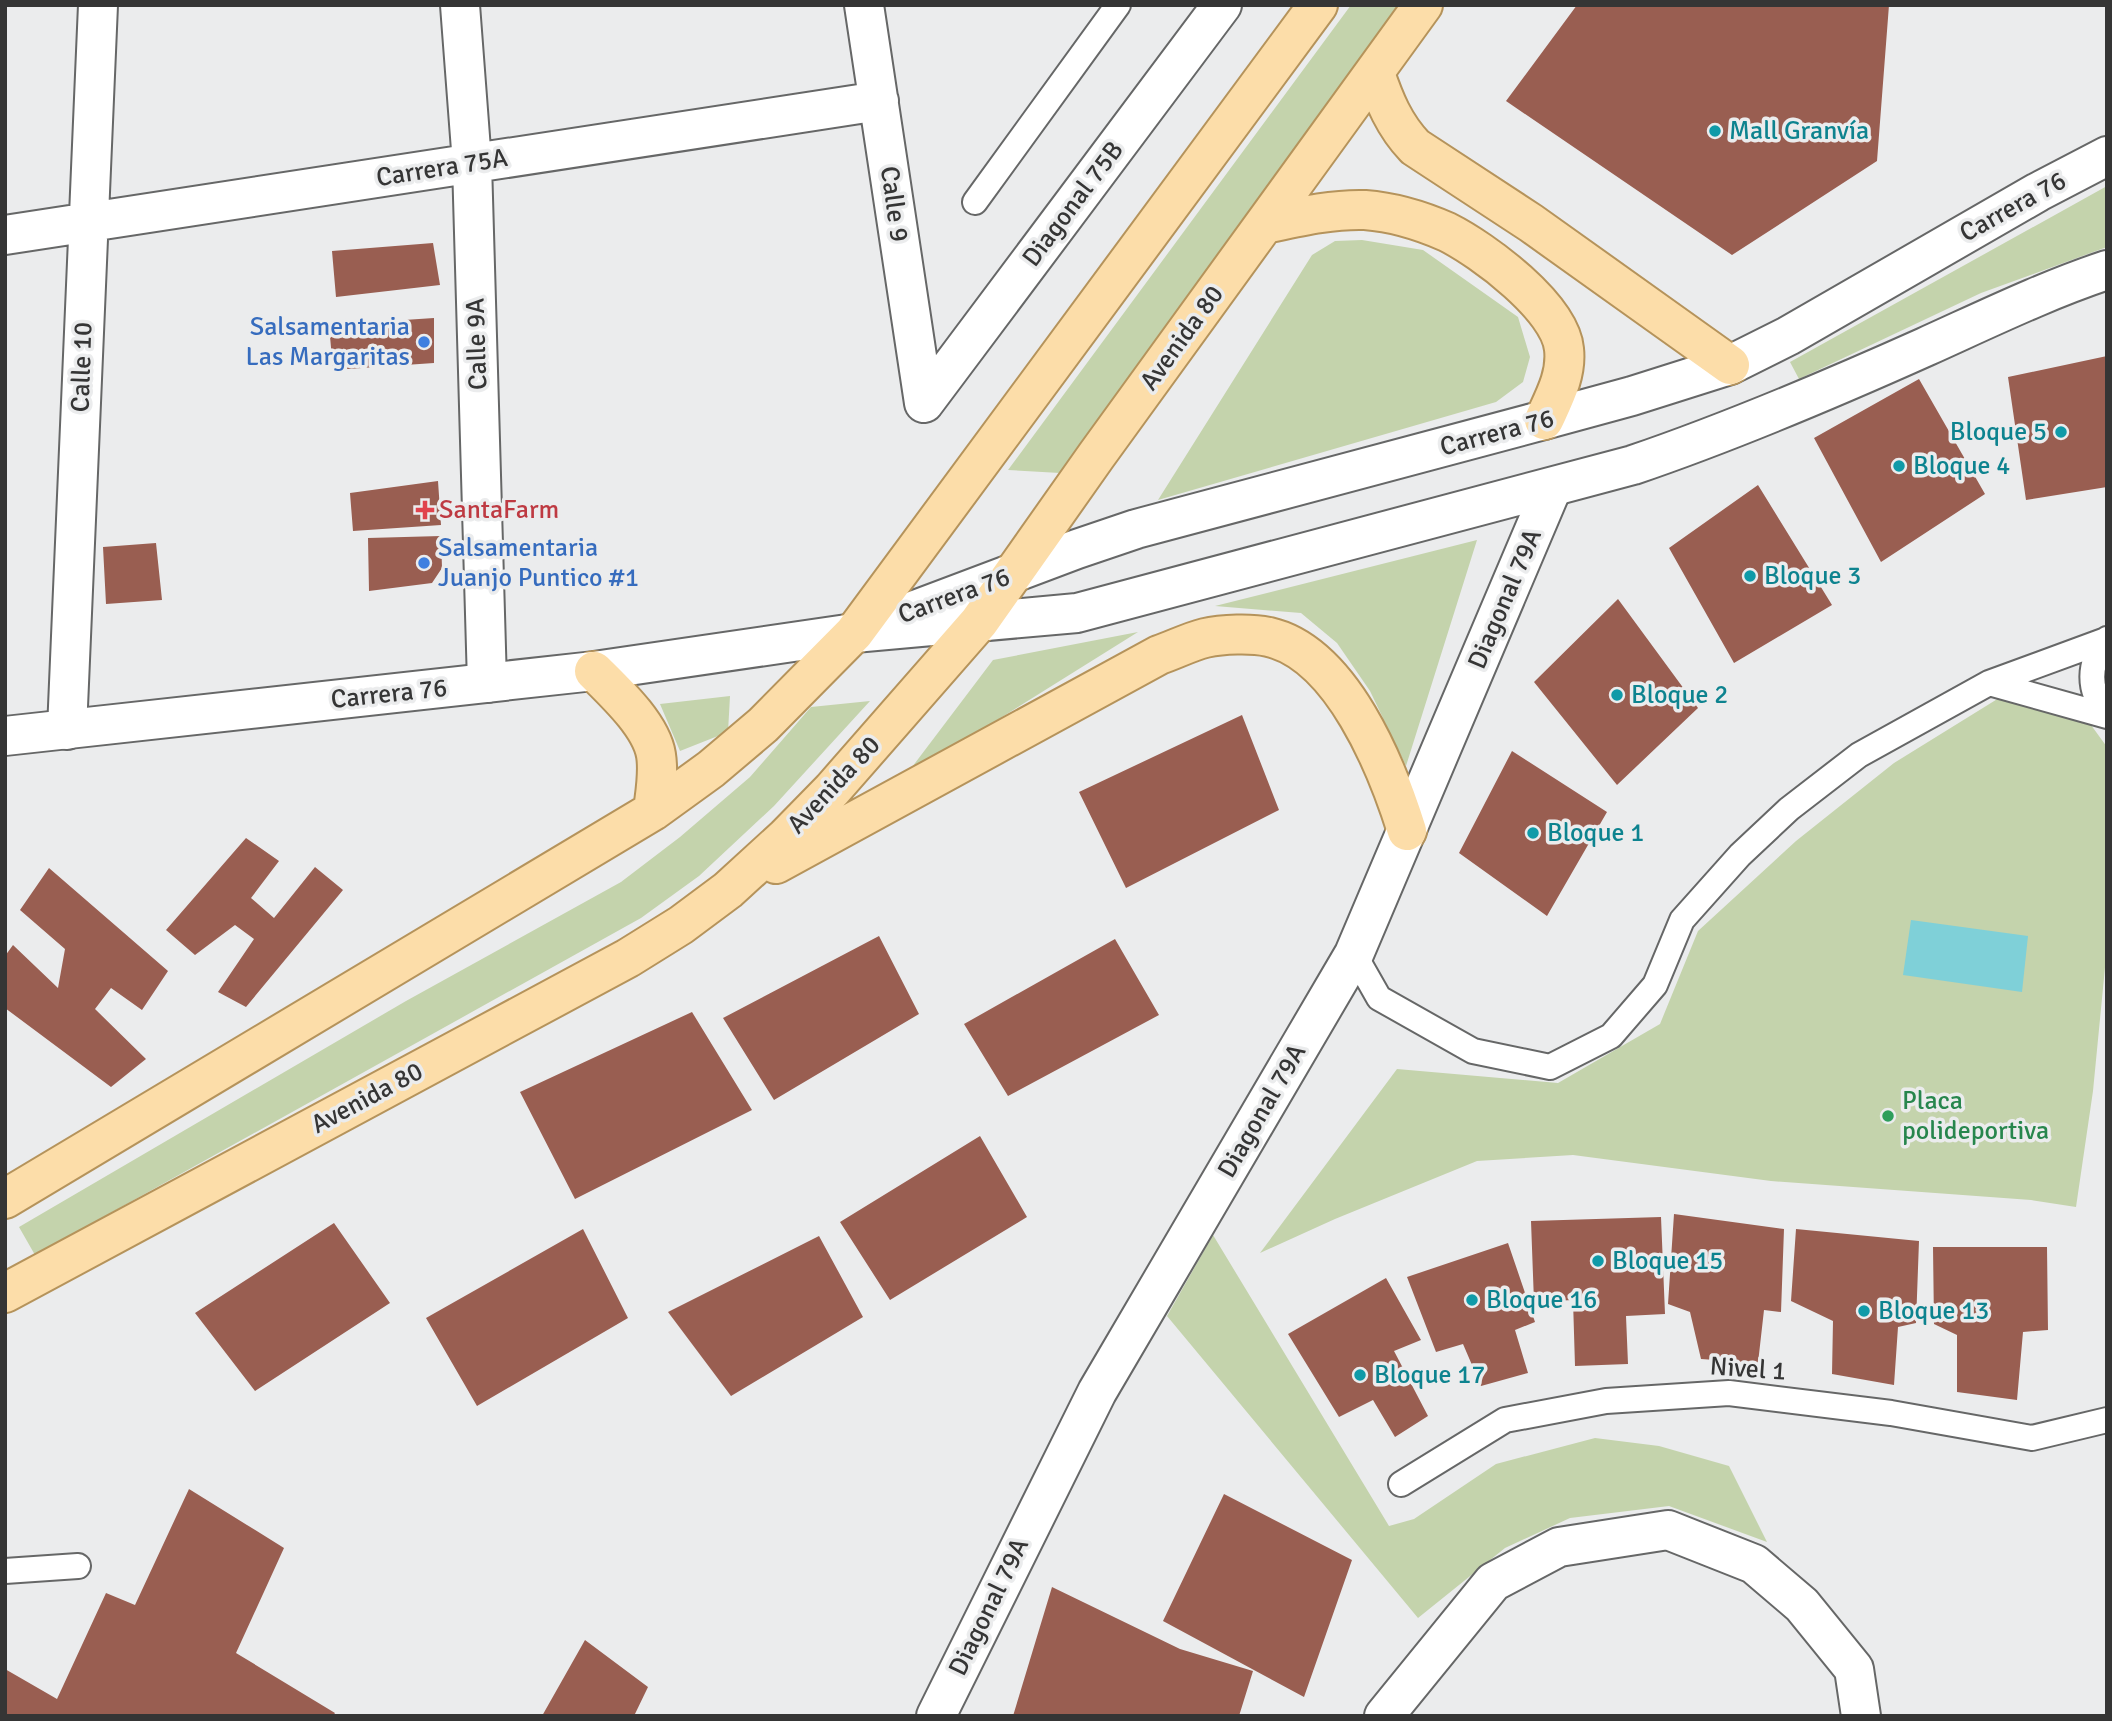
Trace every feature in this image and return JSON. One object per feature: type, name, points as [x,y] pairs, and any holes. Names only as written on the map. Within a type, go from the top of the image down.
[{"type":"main road","points":[[5,1199],[653,811],[711,769],[763,725],[854,633],[1318,5]]},
{"type":"main road","name":"Avenida 80","points":[[6,1290],[628,957],[681,925],[728,890],[786,838],[832,790],[979,622],[1423,5]]},
{"type":"main road","points":[[1375,73],[1392,117],[1402,134],[1415,146],[1531,223],[1730,365]]},
{"type":"main road","points":[[1265,224],[1324,212],[1366,210],[1412,219],[1448,233],[1493,262],[1529,291],[1553,320],[1564,348],[1562,377],[1544,420]]},
{"type":"main road","points":[[728,890],[1159,655],[1205,638],[1234,635],[1268,636],[1294,646],[1318,664],[1344,693],[1380,758],[1407,831]]},
{"type":"main road","points":[[594,671],[638,719],[656,753],[657,783],[653,811]]},
{"type":"street","name":"Calle 10","points":[[67,730],[97,5]]},
{"type":"street","name":"Calle 9A","points":[[460,5],[472,163],[487,683]]},
{"type":"street","name":"Calle 9","points":[[864,5],[924,403]]},
{"type":"street","name":"Diagonal 75B","points":[[924,403],[1222,5]]},
{"type":"street","name":"Carrera 75A","points":[[5,235],[879,101]]},
{"type":"street","name":"Carrera 76","points":[[854,633],[1136,529],[1632,396],[1730,365],[1788,336],[2038,192],[2107,156]]},
{"type":"street","name":"Carrera 76","points":[[5,736],[594,671],[854,633],[1077,613],[1633,466],[1704,441],[1818,394],[2046,293],[2107,270]]},
{"type":"street","name":"Diagonal 79A","points":[[936,1716],[1097,1392],[1354,954],[1552,488]]},
{"type":"street","points":[[1384,1716],[1493,1583],[1559,1547],[1668,1530],[1754,1564],[1802,1605],[1854,1669],[1861,1716]]},
{"type":"lane","points":[[975,202],[1118,5]]},
{"type":"lane","points":[[1354,954],[1379,998],[1473,1051],[1550,1067],[1611,1035],[1655,985],[1682,920],[1740,855],[1789,810],[1859,755],[1989,682],[2106,640]]},
{"type":"lane","points":[[2106,640],[2096,654],[2092,688],[2098,704],[2107,715]]},
{"type":"lane","points":[[1989,682],[2107,715]]},
{"type":"lane","name":"Nivel 1","points":[[1401,1484],[1505,1420],[1606,1401],[1729,1393],[1891,1413],[2032,1438],[2107,1420]]},
{"type":"lane","points":[[5,1571],[78,1566]]},
{"type":"green space","points":[[1351,5],[1401,5],[1060,473],[1008,470]]},
{"type":"green space","points":[[2107,186],[2107,247],[1981,293],[1799,379],[1790,362]]},
{"type":"green space","points":[[1362,240],[1423,250],[1518,317],[1530,357],[1523,382],[1496,402],[1158,500],[1312,255],[1335,241]]},
{"type":"green space","points":[[1477,540],[1406,766],[1370,691],[1337,643],[1301,613],[1215,606]]},
{"type":"green space","points":[[1138,632],[903,779],[993,660]]},
{"type":"green space","points":[[730,696],[728,732],[680,751],[660,704]]},
{"type":"green space","points":[[1999,698],[2091,725],[2107,747],[2107,947],[2093,1091],[2076,1207],[2031,1200],[1771,1181],[1573,1155],[1477,1161],[1260,1253],[1397,1069],[1558,1083],[1660,1024],[1698,931],[1796,841],[1894,763]]},
{"type":"green space","points":[[870,701],[774,806],[699,876],[641,918],[35,1255],[19,1227],[406,1001],[621,882],[680,837],[750,777],[811,707]]},
{"type":"green space","points":[[1213,1235],[1389,1526],[1414,1519],[1496,1464],[1595,1438],[1659,1446],[1729,1466],[1767,1542],[1669,1506],[1570,1518],[1505,1548],[1418,1618],[1167,1316]]},
{"type":"water","points":[[1911,920],[2028,936],[2022,992],[1903,975]]},
{"type":"building","name":"Mall Granvía","points":[[1577,5],[1889,5],[1877,161],[1732,255],[1506,101]]},
{"type":"building","points":[[433,243],[440,285],[336,297],[332,251]]},
{"type":"building","points":[[434,318],[434,363],[333,370],[329,325]]},
{"type":"building","name":"Bloque 5","points":[[2107,356],[2107,487],[2026,500],[2008,377]]},
{"type":"building","name":"Bloque 4","points":[[1919,379],[1985,494],[1881,562],[1814,438]]},
{"type":"building","points":[[438,481],[441,525],[353,531],[350,493]]},
{"type":"building","name":"Bloque 3","points":[[1758,485],[1832,605],[1734,663],[1669,548]]},
{"type":"building","points":[[441,536],[442,568],[432,583],[369,591],[368,538]]},
{"type":"building","points":[[156,543],[162,600],[106,604],[103,547]]},
{"type":"building","name":"Bloque 2","points":[[1618,599],[1698,708],[1617,785],[1534,682]]},
{"type":"building","points":[[1242,715],[1279,810],[1126,888],[1079,792]]},
{"type":"building","name":"Bloque 1","points":[[1512,751],[1607,812],[1547,916],[1459,853]]},
{"type":"building","points":[[246,838],[279,861],[251,898],[274,918],[315,867],[343,890],[246,1007],[218,992],[254,939],[235,925],[195,955],[166,930]]},
{"type":"building","points":[[49,868],[168,971],[142,1010],[111,988],[95,1009],[146,1059],[111,1087],[5,1008],[5,956],[13,945],[58,988],[65,949],[20,910]]},
{"type":"building","points":[[879,936],[919,1014],[774,1100],[723,1018]]},
{"type":"building","points":[[1115,939],[1159,1015],[1008,1096],[964,1024]]},
{"type":"building","points":[[692,1012],[752,1110],[575,1199],[520,1092]]},
{"type":"building","points":[[980,1136],[1027,1217],[890,1300],[840,1222]]},
{"type":"building","points":[[1674,1214],[1784,1229],[1781,1312],[1764,1310],[1758,1363],[1701,1359],[1690,1312],[1668,1304]]},
{"type":"building","name":"Bloque 15","points":[[1661,1217],[1665,1314],[1626,1316],[1628,1364],[1575,1366],[1573,1300],[1534,1302],[1531,1221]]},
{"type":"building","points":[[334,1223],[390,1303],[255,1391],[195,1313]]},
{"type":"building","points":[[583,1229],[628,1318],[477,1406],[426,1318]]},
{"type":"building","name":"Bloque 13","points":[[1796,1229],[1919,1241],[1916,1323],[1898,1327],[1894,1385],[1832,1374],[1833,1321],[1791,1301]]},
{"type":"building","points":[[819,1236],[863,1317],[731,1396],[668,1312]]},
{"type":"building","name":"Bloque 16","points":[[1508,1243],[1535,1322],[1515,1330],[1528,1373],[1481,1386],[1463,1344],[1436,1352],[1407,1277]]},
{"type":"building","points":[[1933,1247],[2047,1247],[2048,1330],[2023,1332],[2017,1400],[1957,1392],[1957,1335],[1934,1324]]},
{"type":"building","name":"Bloque 17","points":[[1386,1278],[1421,1340],[1394,1351],[1428,1416],[1395,1437],[1373,1400],[1339,1417],[1288,1334]]},
{"type":"building","points":[[189,1489],[284,1548],[236,1653],[335,1713],[333,1716],[5,1716],[5,1669],[57,1699],[106,1593],[135,1605]]},
{"type":"building","points":[[1224,1494],[1352,1560],[1304,1697],[1163,1621]]},
{"type":"building","points":[[1052,1587],[1180,1649],[1253,1671],[1239,1716],[1013,1716]]},
{"type":"building","points":[[585,1640],[648,1687],[634,1716],[542,1716]]},
{"type":"place","name":"Mall Granvía","points":[[1715,131]]},
{"type":"place","name":"Salsamentaria Las Margaritas","points":[[424,342]]},
{"type":"place","name":"Bloque 5","points":[[2061,432]]},
{"type":"place","name":"Bloque 4","points":[[1899,466]]},
{"type":"place","name":"SantaFarm","points":[[425,510]]},
{"type":"place","name":"Salsamentaria Juanjo Puntico #1","points":[[424,563]]},
{"type":"place","name":"Bloque 3","points":[[1750,576]]},
{"type":"place","name":"Bloque 2","points":[[1617,695]]},
{"type":"place","name":"Bloque 1","points":[[1533,833]]},
{"type":"place","name":"Placa polideportiva","points":[[1888,1116]]},
{"type":"place","name":"Bloque 15","points":[[1598,1261]]},
{"type":"place","name":"Bloque 16","points":[[1472,1300]]},
{"type":"place","name":"Bloque 13","points":[[1864,1311]]},
{"type":"place","name":"Bloque 17","points":[[1360,1375]]}]
